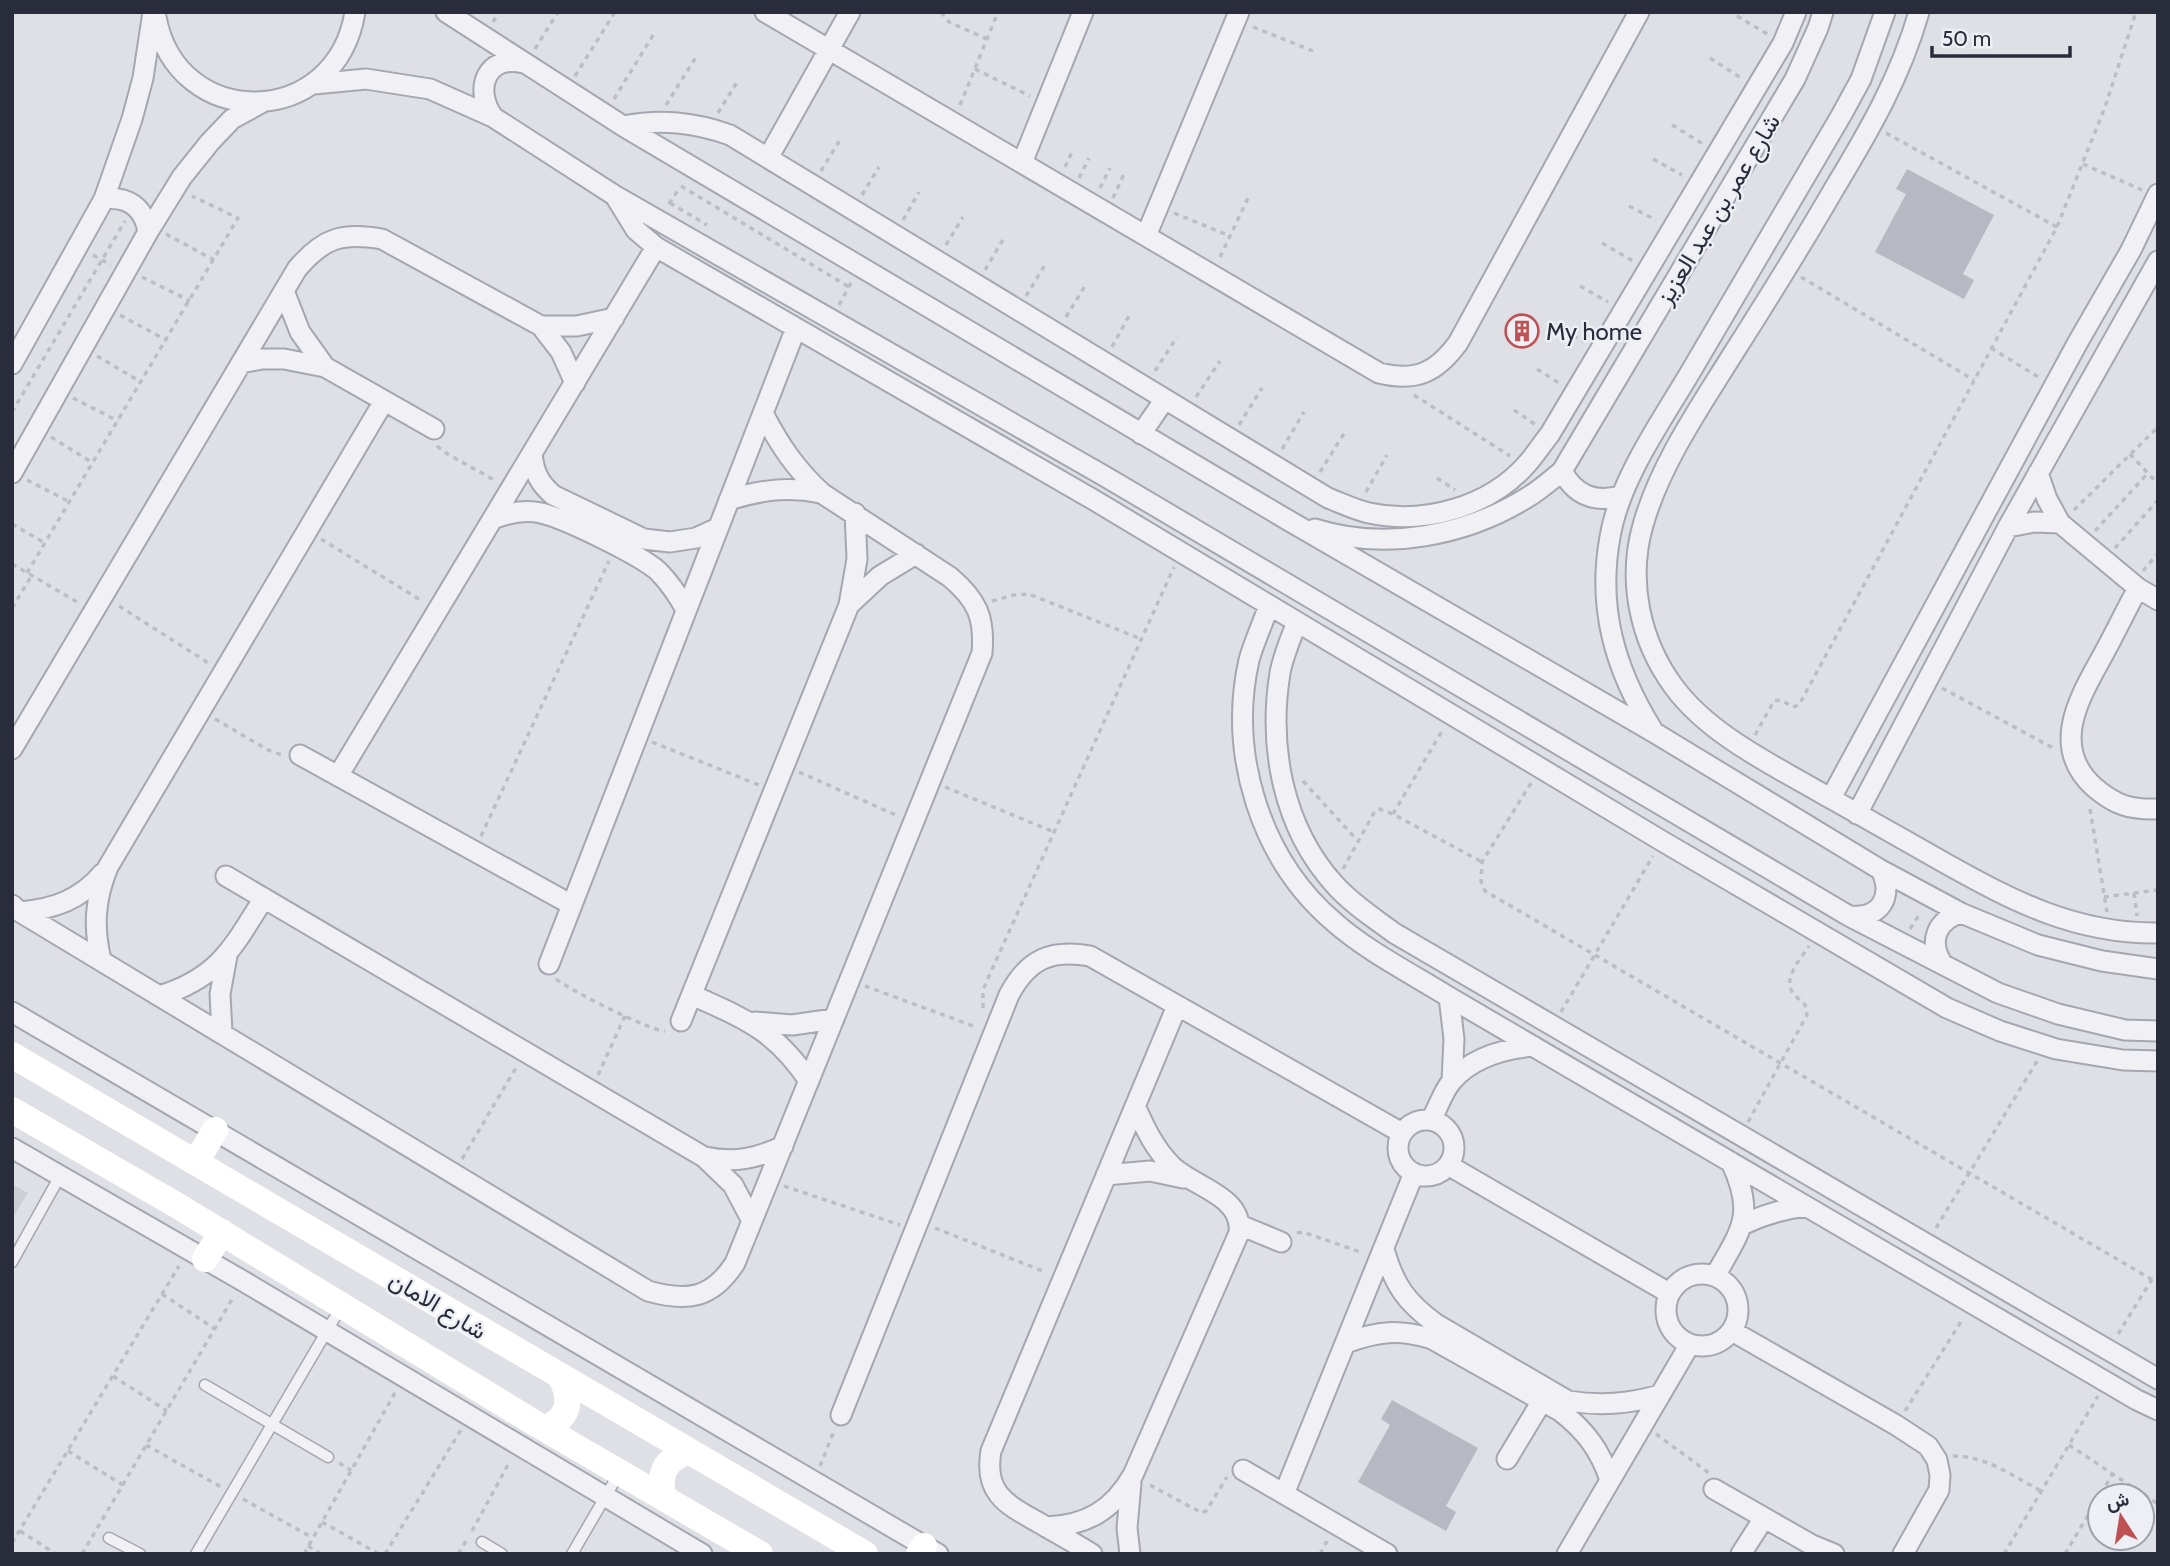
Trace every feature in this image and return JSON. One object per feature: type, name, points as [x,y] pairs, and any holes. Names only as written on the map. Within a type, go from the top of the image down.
[{"type":"street","points":[[154,12],[160,35],[175,64],[200,86],[230,100],[263,102],[290,97],[314,84],[337,61],[351,33],[355,12]]},
{"type":"street","points":[[12,364],[104,200],[143,78],[154,12]]},
{"type":"street","points":[[446,12],[623,126],[1141,434],[1655,733],[1881,870],[1961,913],[2038,945],[2102,961],[2158,969]]},
{"type":"street","points":[[765,12],[1379,373],[1395,377],[1411,377],[1427,372],[1447,358],[1458,343],[1639,12]]},
{"type":"street","points":[[768,158],[850,12]]},
{"type":"street","points":[[1022,163],[1083,12]]},
{"type":"street","points":[[623,126],[655,121],[673,122],[709,128],[730,135],[1328,498],[1368,513],[1410,517],[1453,510],[1492,493],[1525,466],[1550,434],[1757,88],[1783,43],[1796,12]]},
{"type":"street","name":"شارع عمر بن عبد العزيز","points":[[1286,519],[1326,532],[1368,539],[1410,538],[1441,533],[1492,517],[1529,497],[1562,471],[1795,79],[1823,12]]},
{"type":"street","points":[[1655,733],[1617,659],[1608,619],[1605,578],[1610,536],[1621,496],[1861,79],[1885,12]]},
{"type":"street","points":[[1919,12],[1909,47],[1872,125],[1791,263],[1693,419],[1665,471],[1643,525],[1637,554],[1639,611],[1647,639],[1659,665],[1675,689],[1695,710],[1746,748],[1857,814],[1994,891],[2034,910],[2109,930],[2158,933]]},
{"type":"street","points":[[1146,236],[1237,16]]},
{"type":"street","points":[[493,117],[484,104],[482,90],[487,76],[497,65],[511,60],[525,63]]},
{"type":"street","points":[[314,84],[366,79],[430,89],[493,117],[614,195],[1106,477],[1849,916],[1998,993],[2058,1014],[2125,1030],[2158,1031]]},
{"type":"street","points":[[1861,79],[1890,91]]},
{"type":"street","points":[[144,227],[210,142],[232,119],[263,102]]},
{"type":"street","points":[[614,195],[636,230],[656,247],[1094,500],[1662,841],[1947,1008],[2000,1031],[2047,1046],[2123,1060],[2158,1061]]},
{"type":"street","points":[[1831,798],[2078,342],[2131,250],[2157,195]]},
{"type":"street","points":[[12,473],[38,428],[52,383],[147,221],[134,204],[125,200],[104,200]]},
{"type":"street","points":[[12,749],[284,291],[310,253],[325,243],[342,236],[359,235],[382,239],[541,326],[561,352],[575,383]]},
{"type":"street","points":[[1767,242],[1791,263]]},
{"type":"street","points":[[338,776],[656,247]]},
{"type":"street","points":[[1857,814],[2008,527],[2158,261]]},
{"type":"street","points":[[284,291],[300,332],[326,368]]},
{"type":"street","points":[[541,326],[577,326],[614,318]]},
{"type":"street","points":[[549,964],[796,328]]},
{"type":"street","points":[[2078,342],[2103,356]]},
{"type":"street","points":[[241,363],[284,359],[326,368],[434,429]]},
{"type":"street","points":[[1576,388],[1605,399]]},
{"type":"street","points":[[1141,434],[1165,399]]},
{"type":"street","points":[[16,908],[46,910],[70,901],[92,887],[108,867],[384,401]]},
{"type":"street","points":[[1670,407],[1693,419]]},
{"type":"street","points":[[16,908],[648,1291],[673,1298],[692,1297],[712,1289],[726,1277],[735,1263],[769,1181],[982,653],[984,631],[978,610],[967,591],[916,554],[823,494],[804,477],[788,458],[763,412]]},
{"type":"street","points":[[532,454],[534,470],[541,484],[553,495],[644,539],[670,542],[696,538],[718,528]]},
{"type":"street","points":[[1562,471],[1569,483],[1580,493],[1593,499],[1607,500],[1621,496]]},
{"type":"street","points":[[2038,473],[2047,499],[2060,523],[2138,588],[2158,600]]},
{"type":"street","points":[[1094,500],[1106,477]]},
{"type":"street","points":[[729,500],[776,489],[800,489],[823,494]]},
{"type":"street","points":[[493,519],[516,512],[541,513],[616,546],[656,569],[674,588],[686,610]]},
{"type":"street","points":[[681,1021],[849,605],[857,559],[855,513]]},
{"type":"street","points":[[2008,527],[2034,522],[2060,523]]},
{"type":"street","points":[[849,605],[880,576],[916,554]]},
{"type":"street","points":[[2138,588],[2076,704],[2070,732],[2075,760],[2085,779],[2108,799],[2135,810],[2158,809]]},
{"type":"street","points":[[1269,605],[1249,660],[1242,717],[1247,774],[1265,829],[1294,879],[1333,922],[1449,997],[2158,1410]]},
{"type":"street","points":[[1297,622],[1280,670],[1274,720],[1279,771],[1294,820],[1319,864],[1353,902],[1394,933],[2158,1380]]},
{"type":"street","points":[[1433,703],[1449,679]]},
{"type":"street","points":[[300,755],[572,905]]},
{"type":"street","points":[[101,960],[95,913],[108,867]]},
{"type":"street","points":[[1849,916],[1861,917],[1873,913],[1882,905],[1887,893],[1881,870]]},
{"type":"street","points":[[226,876],[704,1157],[733,1185],[752,1221]]},
{"type":"street","points":[[159,996],[196,981],[227,956],[264,898]]},
{"type":"street","points":[[1942,963],[1936,954],[1936,932],[1951,916],[1961,913]]},
{"type":"street","points":[[841,1415],[993,1033],[1018,977],[1033,964],[1051,955],[1071,953],[1090,956],[1402,1133]]},
{"type":"street","points":[[222,1033],[220,994],[227,956]]},
{"type":"street","points":[[692,995],[750,1021],[784,1047],[809,1081]]},
{"type":"street","points":[[1449,997],[1454,1039],[1452,1081]]},
{"type":"street","points":[[1092,1554],[1005,1504],[993,1485],[989,1462],[991,1451],[1177,1006]]},
{"type":"street","points":[[12,1012],[813,1481],[927,1551]]},
{"type":"street","points":[[750,1021],[792,1025],[834,1019]]},
{"type":"street","points":[[1431,1120],[1452,1081],[1469,1066],[1488,1055],[1532,1046]]},
{"type":"street","name":"شارع الامان","points":[[12,1055],[865,1554]]},
{"type":"street","points":[[1135,1106],[1157,1149],[1191,1181]]},
{"type":"street","name":"شارع الامان","points":[[12,1110],[222,1232],[341,1306],[760,1554]]},
{"type":"street","points":[[1431,1120],[1446,1128],[1454,1150],[1448,1165],[1429,1176],[1406,1168],[1400,1160],[1398,1142],[1411,1123],[1431,1120]]},
{"type":"street","points":[[196,1162],[215,1130]]},
{"type":"street","points":[[704,1157],[724,1161],[745,1160],[783,1146]]},
{"type":"street","points":[[12,1148],[243,1281],[696,1552]]},
{"type":"street","points":[[1715,1276],[1744,1224],[1745,1202],[1740,1181],[1731,1163]]},
{"type":"street","points":[[1448,1165],[1669,1293]]},
{"type":"street","points":[[1046,1527],[1073,1525],[1098,1515],[1112,1504],[1133,1475],[1239,1233],[1238,1216],[1229,1202],[1191,1181],[1150,1171],[1106,1175]]},
{"type":"street","points":[[1284,1494],[1414,1173]]},
{"type":"street","points":[[1744,1224],[1763,1214],[1806,1206]]},
{"type":"street","points":[[1240,1225],[1281,1242]]},
{"type":"street","points":[[197,1254],[222,1232]]},
{"type":"street","points":[[1382,1254],[1401,1292],[1417,1310],[1436,1324],[1568,1401],[1614,1405],[1660,1395]]},
{"type":"street","points":[[1706,1273],[1715,1276],[1735,1293],[1738,1319],[1732,1331],[1721,1342],[1705,1346],[1690,1345],[1675,1335],[1666,1319],[1669,1293],[1681,1280],[1689,1276],[1706,1273]]},
{"type":"street","points":[[1732,1331],[1928,1446],[1937,1460],[1939,1490],[1906,1549],[1884,1554]]},
{"type":"street","points":[[1346,1343],[1366,1335],[1388,1332],[1409,1332],[1432,1339],[1542,1401],[1577,1424],[1592,1440],[1603,1459],[1610,1480]]},
{"type":"street","points":[[1567,1554],[1690,1345]]},
{"type":"street","points":[[546,1428],[561,1418],[569,1404],[567,1390],[561,1378]]},
{"type":"street","points":[[1507,1459],[1542,1401]]},
{"type":"street","points":[[663,1496],[661,1477],[667,1464],[689,1451]]},
{"type":"street","points":[[1243,1470],[1387,1554]]},
{"type":"street","points":[[1130,1554],[1127,1510],[1133,1475]]},
{"type":"street","points":[[1714,1489],[1816,1550],[1834,1554]]},
{"type":"street","points":[[1741,1554],[1764,1517]]},
{"type":"lane","points":[[12,1262],[60,1176]]},
{"type":"lane","points":[[196,1554],[341,1306]]},
{"type":"lane","points":[[205,1384],[328,1457]]},
{"type":"lane","points":[[572,1554],[620,1472]]},
{"type":"lane","points":[[109,1538],[140,1554]]},
{"type":"lane","points":[[482,1542],[502,1554]]},
{"type":"path","points":[[525,63],[558,12]]},
{"type":"path","points":[[566,89],[615,12]]},
{"type":"path","points":[[941,12],[949,22],[987,39]]},
{"type":"path","points":[[953,123],[998,12]]},
{"type":"path","points":[[1746,748],[1774,701],[1781,700],[1793,708],[1799,705],[2057,227],[2116,76],[2136,12]]},
{"type":"path","points":[[1237,16],[1313,51]]},
{"type":"path","points":[[1737,16],[1783,43]]},
{"type":"path","points":[[604,114],[655,33]]},
{"type":"path","points":[[655,121],[696,57]]},
{"type":"path","points":[[1710,58],[1757,88]]},
{"type":"path","points":[[975,69],[1046,104]]},
{"type":"path","points":[[709,128],[739,79]]},
{"type":"path","points":[[1672,125],[1717,153]]},
{"type":"path","points":[[1872,125],[2057,227]]},
{"type":"path","points":[[813,184],[840,140]]},
{"type":"path","points":[[1653,159],[1698,184]]},
{"type":"path","points":[[2083,164],[2157,195]]},
{"type":"path","points":[[658,220],[693,167]]},
{"type":"path","points":[[854,209],[879,167]]},
{"type":"path","points":[[1106,213],[1124,174]]},
{"type":"path","points":[[681,186],[849,287]]},
{"type":"path","points":[[12,608],[45,543],[238,218],[176,188]]},
{"type":"path","points":[[894,234],[919,191]]},
{"type":"path","points":[[1212,275],[1249,196]]},
{"type":"path","points":[[1158,206],[1230,236]]},
{"type":"path","points":[[1629,206],[1672,228]]},
{"type":"path","points":[[937,260],[963,216]]},
{"type":"path","points":[[12,412],[123,222],[129,221],[144,227],[214,260]]},
{"type":"path","points":[[977,284],[1003,238]]},
{"type":"path","points":[[111,243],[120,249]]},
{"type":"path","points":[[1602,243],[1647,270]]},
{"type":"path","points":[[78,246],[101,260],[119,266],[190,302]]},
{"type":"path","points":[[1791,263],[1974,380]]},
{"type":"path","points":[[1017,309],[1045,265]]},
{"type":"path","points":[[105,275],[119,266]]},
{"type":"path","points":[[831,320],[860,267]]},
{"type":"path","points":[[1056,333],[1085,286]]},
{"type":"path","points":[[1580,286],[1623,310]]},
{"type":"path","points":[[84,289],[166,341]]},
{"type":"path","points":[[73,308],[83,312]]},
{"type":"path","points":[[1103,361],[1131,312]]},
{"type":"path","points":[[1556,325],[1598,351]]},
{"type":"path","points":[[59,331],[141,383]]},
{"type":"path","points":[[1145,386],[1177,337]]},
{"type":"path","points":[[1991,348],[2054,386]]},
{"type":"path","points":[[46,355],[55,359]]},
{"type":"path","points":[[1186,412],[1220,361]]},
{"type":"path","points":[[1537,369],[1576,388]]},
{"type":"path","points":[[36,372],[118,421]]},
{"type":"path","points":[[1231,439],[1262,388]]},
{"type":"path","points":[[22,395],[31,400]]},
{"type":"path","points":[[1413,395],[1525,466]]},
{"type":"path","points":[[1514,410],[1550,434]]},
{"type":"path","points":[[1272,464],[1304,412]]},
{"type":"path","points":[[2060,523],[2158,427]]},
{"type":"path","points":[[38,428],[93,463]]},
{"type":"path","points":[[434,429],[436,444],[444,452],[510,489]]},
{"type":"path","points":[[1310,487],[1345,432]]},
{"type":"path","points":[[2130,454],[2158,484]]},
{"type":"path","points":[[1357,509],[1387,455]]},
{"type":"path","points":[[12,473],[70,502]]},
{"type":"path","points":[[2084,543],[2148,473]]},
{"type":"path","points":[[2104,560],[2158,500]]},
{"type":"path","points":[[12,524],[45,543]]},
{"type":"path","points":[[307,531],[437,610]]},
{"type":"path","points":[[474,851],[616,546]]},
{"type":"path","points":[[993,1033],[982,1005],[983,990],[1180,552]]},
{"type":"path","points":[[12,564],[98,603],[223,673]]},
{"type":"path","points":[[978,610],[1001,598],[1029,594],[1141,639]]},
{"type":"path","points":[[1927,680],[2075,760]]},
{"type":"path","points":[[201,710],[268,750],[282,755],[300,755]]},
{"type":"path","points":[[1393,814],[1452,714]]},
{"type":"path","points":[[638,736],[774,791]]},
{"type":"path","points":[[784,766],[914,823]]},
{"type":"path","points":[[1540,768],[1482,862],[1481,881],[1485,891],[2158,1283]]},
{"type":"path","points":[[1296,774],[1357,841]]},
{"type":"path","points":[[2085,779],[2109,930]]},
{"type":"path","points":[[930,781],[1054,832]]},
{"type":"path","points":[[1335,884],[1357,841],[1375,811],[1379,809],[1482,862]]},
{"type":"path","points":[[1552,1026],[1662,841]]},
{"type":"path","points":[[2104,897],[2158,891]]},
{"type":"path","points":[[1903,943],[1930,896]]},
{"type":"path","points":[[1741,1136],[1807,1015],[1805,1005],[1791,989],[1790,978],[1817,933]]},
{"type":"path","points":[[549,964],[559,982],[659,1032],[672,1030],[681,1021]]},
{"type":"path","points":[[850,980],[993,1033]]},
{"type":"path","points":[[591,1090],[625,1016]]},
{"type":"path","points":[[1926,1244],[2047,1046]]},
{"type":"path","points":[[454,1173],[525,1052]]},
{"type":"path","points":[[769,1181],[917,1226],[1063,1279]]},
{"type":"path","points":[[1281,1242],[1301,1232],[1382,1254]]},
{"type":"path","points":[[12,1543],[162,1294],[197,1254]]},
{"type":"path","points":[[2108,1351],[2152,1279]]},
{"type":"path","points":[[82,1554],[243,1281]]},
{"type":"path","points":[[162,1294],[215,1329]]},
{"type":"path","points":[[1896,1425],[1973,1303]]},
{"type":"path","points":[[113,1376],[167,1411]]},
{"type":"path","points":[[304,1554],[404,1377]]},
{"type":"path","points":[[2004,1554],[2106,1382]]},
{"type":"path","points":[[813,1481],[841,1415]]},
{"type":"path","points":[[385,1554],[469,1416]]},
{"type":"path","points":[[1642,1425],[1707,1471],[1714,1489]]},
{"type":"path","points":[[458,1554],[518,1445]]},
{"type":"path","points":[[2069,1445],[2158,1504]]},
{"type":"path","points":[[68,1451],[123,1485]]},
{"type":"path","points":[[1937,1460],[1951,1456],[1977,1459],[2041,1491]]},
{"type":"path","points":[[1133,1475],[1202,1513],[1206,1511],[1230,1472],[1243,1470]]},
{"type":"path","points":[[2066,1554],[2112,1475]]},
{"type":"path","points":[[322,1522],[379,1554]]},
{"type":"path","points":[[20,1531],[56,1554]]},
{"type":"path","points":[[308,1546],[321,1554]]},
{"type":"shaded area","points":[[12,1184],[28,1193],[12,1219]]},
{"type":"building","points":[[1907,169],[1994,215],[1963,274],[1974,280],[1964,299],[1875,252],[1906,194],[1896,189]]},
{"type":"building","name":"My home","points":[[1516,323],[1533,332],[1525,348],[1507,339]]},
{"type":"building","points":[[1392,1400],[1478,1448],[1446,1506],[1456,1512],[1446,1531],[1358,1482],[1390,1425],[1381,1419]]},
{"type":"place","name":"My home","points":[[1522,331]]}]
